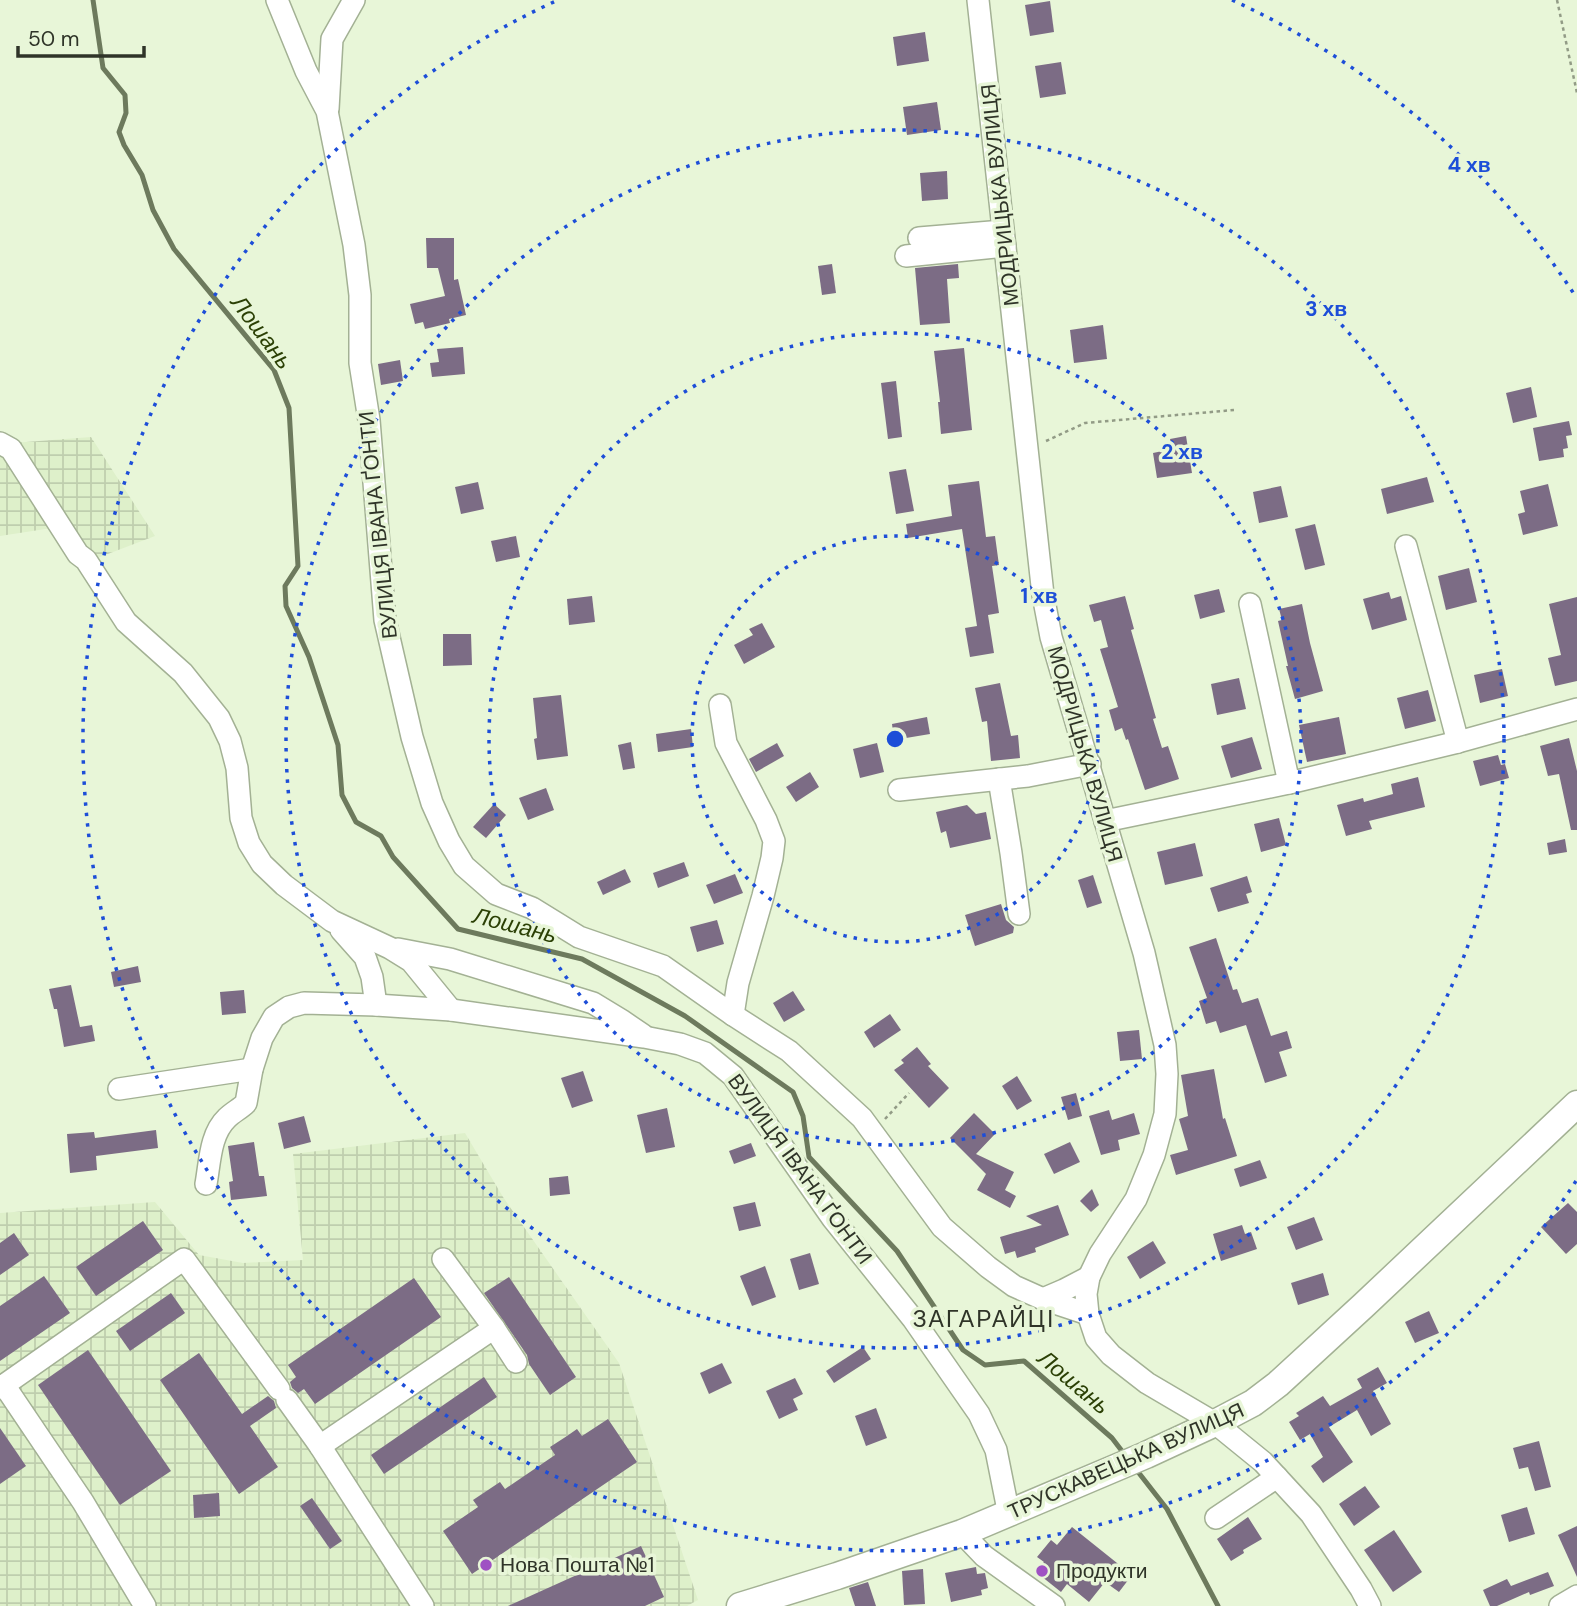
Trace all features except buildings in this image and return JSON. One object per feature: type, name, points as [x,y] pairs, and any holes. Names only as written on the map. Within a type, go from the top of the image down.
[{"type":"main road","name":"ТРУСКАВЕЦЬКА ВУЛИЦЯ","points":[[740,1606],[837,1576],[1009,1515],[1146,1455],[1253,1403],[1278,1384],[1364,1305],[1577,1104]]},
{"type":"street","name":"ВУЛИЦЯ ІВАНА ҐОНТИ","points":[[277,0],[306,71],[327,111],[354,245],[360,295],[360,363],[369,420],[385,620],[409,724],[432,803],[464,866],[496,894],[532,908],[579,937],[663,966],[733,1016],[789,1051],[862,1118],[942,1227],[1014,1286],[1042,1299],[1088,1314]]},
{"type":"street","points":[[327,111],[332,38],[354,0]]},
{"type":"street","name":"МОДРИЦЬКА ВУЛИЦЯ","points":[[978,0],[1043,596],[1051,637],[1144,953],[1165,1045],[1165,1114],[1154,1155],[1136,1199],[1100,1254],[1089,1277],[1086,1294],[1088,1314],[1096,1338],[1111,1356],[1147,1383],[1215,1423],[1263,1462],[1311,1514],[1370,1606]]},
{"type":"street","points":[[919,238],[1004,238]]},
{"type":"street","points":[[906,256],[1004,238]]},
{"type":"street","points":[[0,443],[11,449],[78,554],[86,559],[126,622],[183,673],[219,718],[230,741],[237,768],[241,818],[249,843],[262,864],[284,885],[332,921],[365,957],[372,977],[376,1004]]},
{"type":"street","points":[[1406,546],[1458,742]]},
{"type":"street","points":[[1250,604],[1289,783]]},
{"type":"street","points":[[720,705],[726,743],[774,841],[764,896],[738,982],[733,1016]]},
{"type":"street","points":[[1105,821],[1289,783],[1458,742],[1577,709]]},
{"type":"street","points":[[899,790],[1028,776],[1090,764]]},
{"type":"street","points":[[999,779],[1018,914]]},
{"type":"street","points":[[332,921],[390,948],[411,961],[451,1010]]},
{"type":"street","points":[[390,948],[450,959],[593,1003],[644,1037]]},
{"type":"street","name":"ВУЛИЦЯ ІВАНА ҐОНТИ","points":[[206,1184],[212,1145],[227,1118],[246,1103],[252,1069],[262,1038],[274,1017],[289,1007],[304,1003],[376,1004],[451,1010],[644,1037],[680,1044],[705,1053],[733,1076],[833,1219],[913,1319],[979,1414],[996,1450],[1009,1515]]},
{"type":"street","points":[[119,1089],[252,1069]]},
{"type":"street","points":[[145,1606],[83,1502],[2,1387],[184,1259],[320,1447],[424,1606]]},
{"type":"street","points":[[443,1259],[495,1328],[516,1362]]},
{"type":"street","points":[[1042,1299],[1089,1277]]},
{"type":"street","points":[[320,1447],[495,1328]]},
{"type":"street","points":[[1216,1518],[1277,1477]]},
{"type":"street","points":[[962,1533],[984,1556],[1054,1606]]},
{"type":"street","points":[[1560,1606],[1577,1596]]},
{"type":"path","points":[[1557,0],[1577,93]]},
{"type":"path","points":[[1027,450],[1085,423],[1234,410]]},
{"type":"path","points":[[872,1133],[909,1093]]},
{"type":"shaded area","points":[[91,437],[155,536],[79,565],[52,528],[0,536],[0,444]]},
{"type":"shaded area","points":[[465,1133],[503,1197],[619,1363],[698,1600],[687,1606],[0,1606],[0,1213],[155,1202],[199,1255],[243,1263],[303,1260],[293,1154]]},
{"type":"waterway","name":"Лошань","points":[[93,0],[103,68],[125,95],[126,113],[119,132],[142,175],[153,210],[174,249],[274,370],[289,408],[298,566],[285,586],[286,606],[309,657],[338,745],[342,795],[356,822],[381,836],[393,857],[458,929],[582,959],[685,1016],[793,1092],[803,1116],[809,1157],[897,1251],[963,1350],[985,1365],[1024,1361],[1112,1438],[1125,1455]]},
{"type":"waterway","name":"Лошань","points":[[1135,1468],[1167,1509],[1218,1606]]},
{"type":"place","name":"Нова Пошта №1","points":[[486,1565]]},
{"type":"place","name":"Продукти","points":[[1042,1571]]},
{"type":"district","name":"ЗАГАРАЙЦІ","points":[[984,1319]]}]
